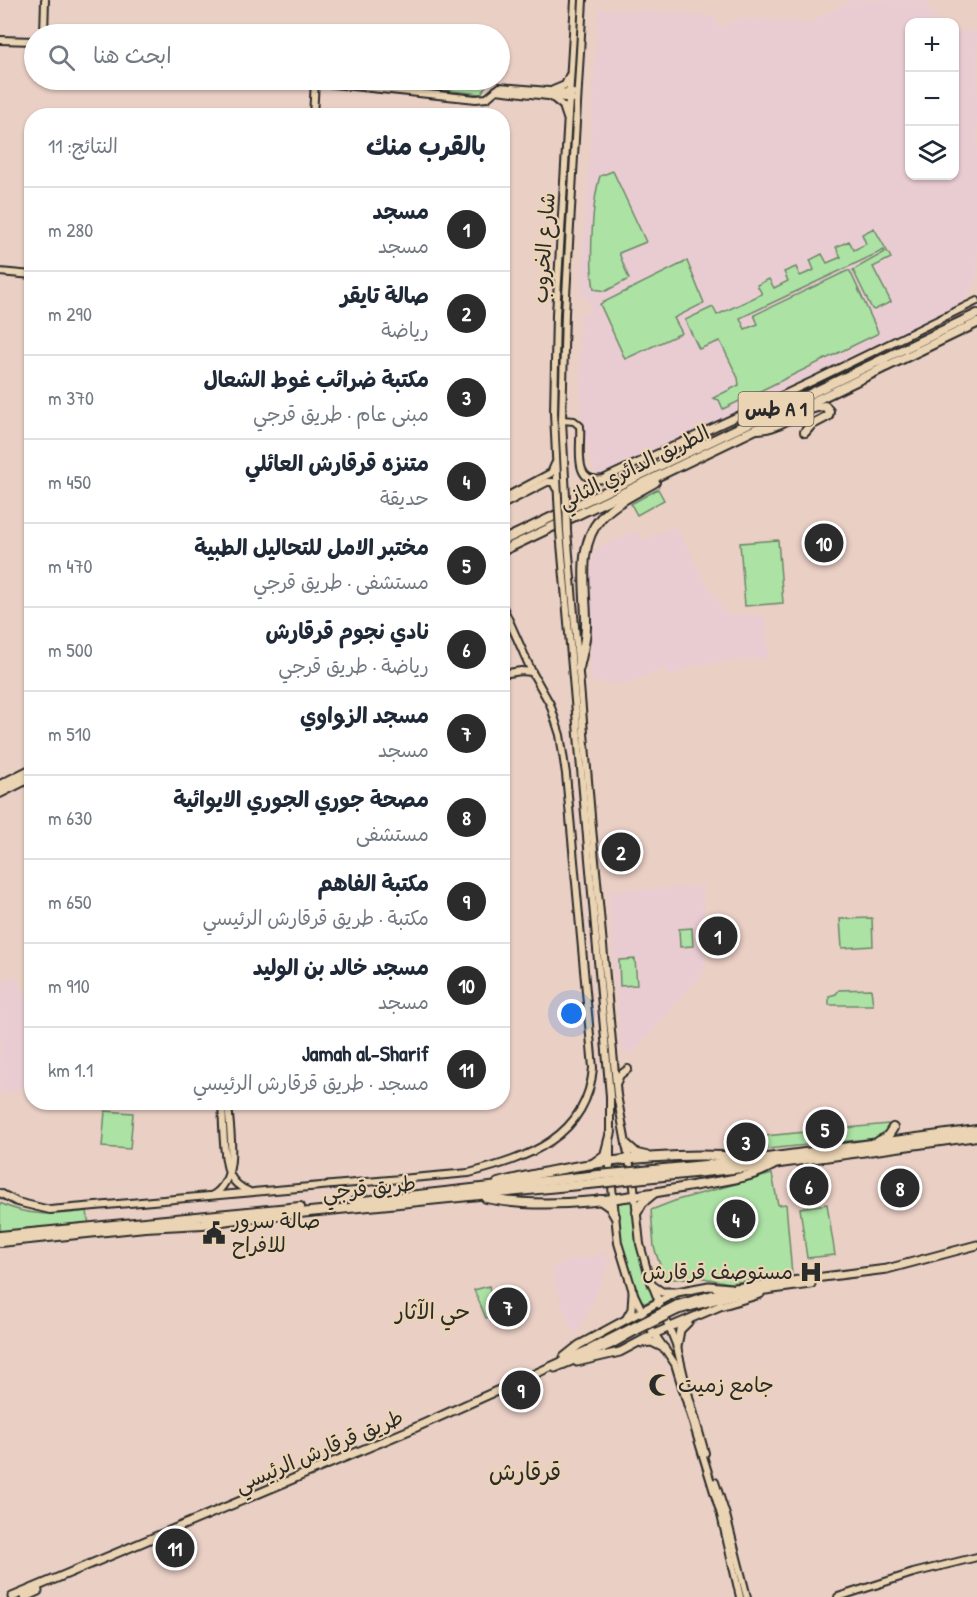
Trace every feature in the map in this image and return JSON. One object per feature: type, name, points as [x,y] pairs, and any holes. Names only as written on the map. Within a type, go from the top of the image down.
[{"type":"highway","points":[[967,319],[977,308]]},
{"type":"highway","name":"الطريق الدائري الثاني","points":[[510,537],[977,314]]},
{"type":"highway","name":"الطريق الدائري الثاني","points":[[510,547],[977,323]]},
{"type":"highway","points":[[754,429],[768,429],[817,407],[825,406],[829,411],[828,416],[811,425],[805,432]]},
{"type":"highway","points":[[579,668],[586,637],[586,548],[594,528],[619,502],[692,459]]},
{"type":"highway","points":[[577,640],[583,640],[586,637]]},
{"type":"highway","points":[[0,785],[24,773]]},
{"type":"highway","points":[[0,793],[24,781]]},
{"type":"highway","points":[[870,1145],[884,1139],[894,1128],[906,1139]]},
{"type":"highway","points":[[643,1175],[977,1130]]},
{"type":"highway","points":[[590,1164],[605,1155],[611,1132]]},
{"type":"highway","points":[[643,1175],[777,1163],[977,1136]]},
{"type":"highway","points":[[627,1145],[637,1154],[653,1159]]},
{"type":"highway","points":[[761,1159],[708,1155],[620,1164],[590,1164],[494,1184],[482,1192],[498,1200],[547,1204],[600,1200],[629,1194],[654,1193],[739,1177],[763,1171],[777,1163]]},
{"type":"highway","name":"طريق قرجي","points":[[0,1242],[145,1227],[203,1224],[643,1175]]},
{"type":"highway","points":[[612,1189],[629,1194]]},
{"type":"highway","name":"طريق قرجي","points":[[0,1236],[482,1192]]},
{"type":"highway","points":[[637,1212],[642,1203],[654,1193]]},
{"type":"highway","points":[[600,1200],[610,1207],[615,1216]]},
{"type":"main road","points":[[46,24],[47,0]]},
{"type":"main road","name":"شارع الخروب","points":[[564,532],[555,464],[554,389],[568,122],[574,96],[572,67],[575,0]]},
{"type":"main road","name":"شارع الخروب","points":[[564,532],[566,497],[562,420],[565,313],[574,96],[583,0]]},
{"type":"main road","points":[[0,40],[24,42]]},
{"type":"main road","points":[[548,93],[565,85],[572,67]]},
{"type":"main road","points":[[510,88],[574,96]]},
{"type":"main road","points":[[313,108],[314,90]]},
{"type":"main road","points":[[396,90],[476,99],[487,98],[496,90]]},
{"type":"main road","points":[[548,93],[561,103],[568,122]]},
{"type":"main road","points":[[553,235],[561,236]]},
{"type":"main road","points":[[0,272],[24,274]]},
{"type":"main road","points":[[562,420],[574,421],[580,426],[580,465],[583,473],[591,479],[603,479],[794,391],[977,301]]},
{"type":"main road","points":[[510,495],[551,473],[555,464]]},
{"type":"main road","points":[[510,501],[548,482],[554,483],[558,495]]},
{"type":"main road","points":[[564,532],[577,640],[586,753],[609,1060],[611,1132],[629,1194],[637,1212],[640,1244],[661,1304],[664,1348],[675,1365],[721,1515],[740,1597]]},
{"type":"main road","points":[[564,532],[578,753],[609,1060],[627,1145],[612,1189],[618,1243],[633,1292],[644,1313],[677,1347]]},
{"type":"main road","points":[[0,1193],[17,1202],[36,1208],[50,1209],[468,1173],[502,1165],[528,1155],[565,1130],[573,1121],[586,1097],[593,1071],[580,911],[563,751],[550,705],[510,623]]},
{"type":"main road","points":[[510,673],[532,672]]},
{"type":"main road","points":[[578,753],[586,753]]},
{"type":"main road","points":[[593,1071],[609,1060]]},
{"type":"main road","points":[[616,1086],[620,1075],[627,1069]]},
{"type":"main road","points":[[593,1071],[608,1077]]},
{"type":"main road","points":[[223,1110],[230,1174],[235,1182],[252,1192]]},
{"type":"main road","points":[[211,1195],[222,1183],[229,1164],[228,1110]]},
{"type":"main road","points":[[229,1164],[241,1183],[252,1192]]},
{"type":"main road","points":[[211,1195],[222,1188],[230,1174]]},
{"type":"main road","points":[[653,1286],[662,1292],[677,1292],[709,1286],[735,1288],[865,1273],[977,1248]]},
{"type":"main road","points":[[677,1308],[774,1288],[888,1273],[977,1248]]},
{"type":"main road","points":[[677,1308],[735,1288]]},
{"type":"main road","points":[[637,1345],[661,1329],[720,1306],[766,1293],[774,1288]]},
{"type":"main road","points":[[623,1322],[632,1309],[633,1292]]},
{"type":"main road","points":[[562,1363],[579,1345],[644,1313],[651,1306],[661,1304],[677,1292]]},
{"type":"main road","name":"طريق قرقارش الرئيسي","points":[[12,1597],[354,1454],[562,1363],[612,1344],[636,1328],[677,1308]]},
{"type":"main road","points":[[692,1318],[680,1330],[677,1347],[695,1420],[726,1515],[747,1597]]},
{"type":"main road","points":[[562,1363],[604,1357],[652,1342],[664,1348]]},
{"type":"main road","name":"طريق قرقارش الرئيسي","points":[[25,1597],[464,1412],[562,1363]]},
{"type":"main road","points":[[838,1597],[903,1575],[977,1557]]},
{"type":"shaded area","points":[[852,0],[924,0],[935,18],[905,18],[905,180],[959,180],[959,31],[977,32],[977,283],[973,285],[960,306],[603,477],[594,471],[581,419],[580,314],[592,309],[586,296],[580,298],[599,9],[714,16],[719,27],[740,18],[809,23]]},
{"type":"shaded area","points":[[676,526],[706,583],[727,615],[765,615],[769,657],[694,665],[670,677],[664,669],[624,684],[591,681],[591,565],[596,549],[636,531],[643,541]]},
{"type":"shaded area","points":[[703,887],[705,971],[630,1055],[621,1049],[608,891]]},
{"type":"shaded area","points":[[18,977],[21,993],[24,993],[24,1087],[0,1094],[0,981]]},
{"type":"shaded area","points":[[606,1254],[608,1264],[577,1333],[570,1327],[552,1267]]},
{"type":"green space","points":[[443,90],[483,90],[481,94]]},
{"type":"green space","points":[[613,171],[646,242],[619,253],[629,279],[606,291],[594,289],[592,232],[600,176]]},
{"type":"green space","points":[[874,228],[891,258],[873,267],[891,302],[872,309],[853,270],[885,252],[884,250],[740,318],[745,329],[758,324],[754,315],[850,271],[877,334],[723,409],[719,400],[713,398],[739,385],[738,378],[720,341],[699,349],[685,320],[713,307],[717,315],[762,294],[757,285],[769,279],[774,288],[788,281],[784,272],[796,267],[800,276],[814,270],[810,260],[822,254],[827,263],[841,257],[836,247],[849,241],[854,250],[866,244],[862,234]]},
{"type":"green space","points":[[687,261],[704,303],[674,318],[682,333],[625,359],[600,304]]},
{"type":"green space","points":[[658,489],[664,500],[637,515],[631,504]]},
{"type":"green space","points":[[778,540],[783,603],[745,606],[740,543]]},
{"type":"green space","points":[[872,918],[873,946],[842,948],[840,919]]},
{"type":"green space","points":[[692,928],[693,946],[680,947],[679,929]]},
{"type":"green space","points":[[635,959],[637,985],[620,986],[619,960]]},
{"type":"green space","points":[[871,989],[873,1005],[829,1005],[829,996],[836,994],[839,990]]},
{"type":"green space","points":[[105,1111],[133,1113],[130,1149],[102,1147]]},
{"type":"green space","points":[[888,1124],[887,1133],[879,1138],[767,1149],[765,1136]]},
{"type":"green space","points":[[772,1174],[778,1205],[786,1204],[792,1275],[730,1283],[698,1277],[665,1280],[654,1247],[651,1210],[677,1200]]},
{"type":"green space","points":[[632,1198],[639,1249],[656,1298],[641,1305],[622,1253],[615,1200]]},
{"type":"green space","points":[[0,1203],[32,1213],[87,1211],[89,1225],[0,1234]]},
{"type":"green space","points":[[827,1204],[835,1255],[807,1258],[800,1208]]},
{"type":"green space","points":[[489,1286],[495,1316],[486,1318],[474,1290]]},
{"type":"place","name":"مسجد خالد بن الوليد","points":[[824,543]]},
{"type":"place","name":"صالة تايقر","points":[[621,852]]},
{"type":"place","name":"مسجد","points":[[718,936]]},
{"type":"place","name":"مختبر الامل للتحاليل الطبية","points":[[825,1129]]},
{"type":"place","name":"مكتبة ضرائب غوط الشعال","points":[[746,1142]]},
{"type":"place","name":"نادي نجوم قرقارش","points":[[809,1186]]},
{"type":"place","name":"مصحة جوري الجوري الايوائية","points":[[900,1188]]},
{"type":"place","name":"متنزه قرقارش العائلي","points":[[736,1219]]},
{"type":"place","name":"صالة سرور للافراح","points":[[214,1233]]},
{"type":"place","name":"مستوصف قرقارش","points":[[811,1272]]},
{"type":"place","name":"مسجد الزواوي","points":[[508,1307]]},
{"type":"place","name":"جامع زميت","points":[[660,1385]]},
{"type":"place","name":"مكتبة الفاهم","points":[[521,1390]]},
{"type":"place","name":"Jamah al-Sharif","points":[[175,1548]]},
{"type":"district","name":"حي الآثار","points":[[433,1311]]},
{"type":"district","name":"قرقارش","points":[[525,1472]]}]
